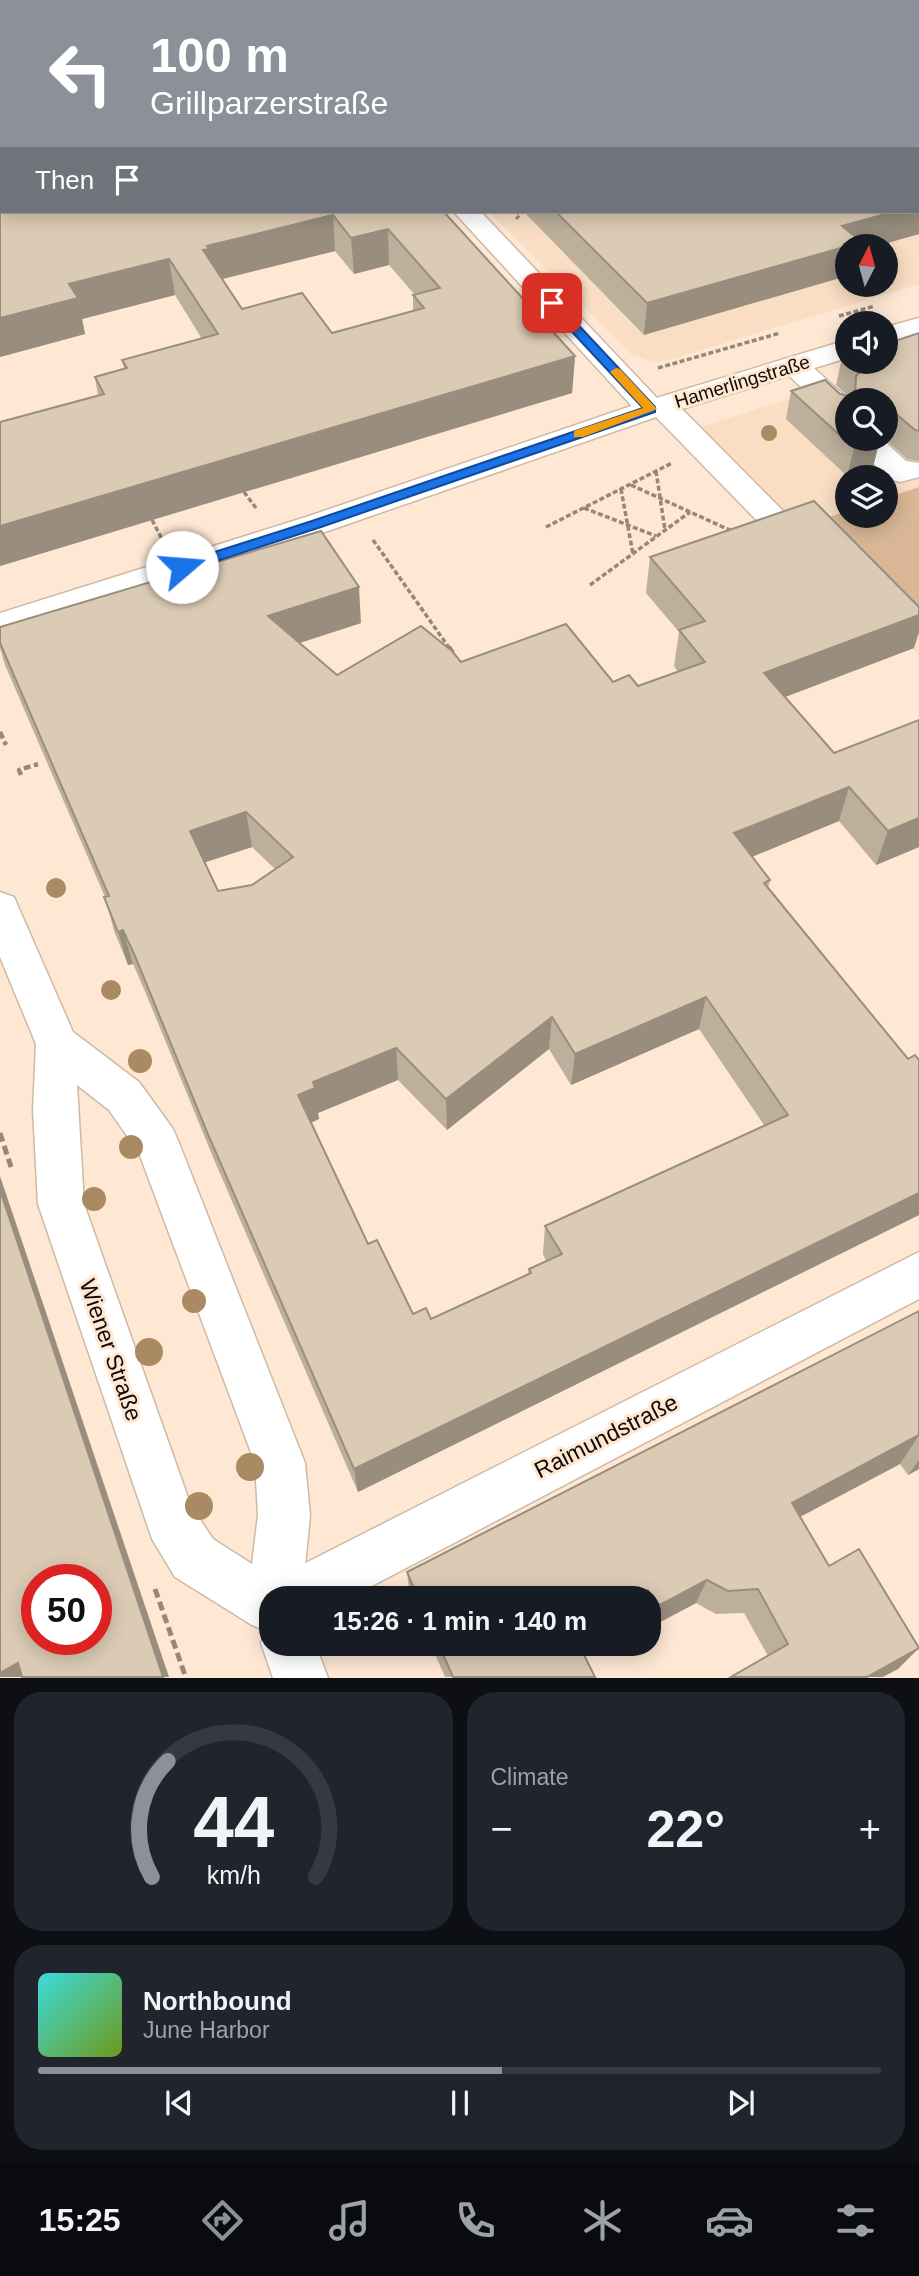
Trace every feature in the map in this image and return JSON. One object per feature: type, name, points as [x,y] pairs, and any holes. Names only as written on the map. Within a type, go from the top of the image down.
[{"type":"main road","points":[[469,214],[657,408],[704,447],[780,526]]},
{"type":"main road","points":[[898,332],[919,326]]},
{"type":"main road","name":"Hamerlingstraße","points":[[0,625],[317,524],[657,408],[835,353]]},
{"type":"main road","points":[[794,365],[835,403]]},
{"type":"main road","points":[[877,451],[900,472],[908,470]]},
{"type":"main road","name":"Wiener Straße","points":[[0,908],[57,1044],[55,1110],[61,1204],[170,1521],[194,1558],[259,1599]]},
{"type":"main road","name":"Wiener Straße","points":[[57,1044],[124,1096],[157,1143],[280,1463],[284,1515],[276,1586]]},
{"type":"main road","name":"Raimundstraße","points":[[316,1586],[919,1274]]},
{"type":"main road","points":[[293,1656],[301,1678]]},
{"type":"path","points":[[546,527],[704,447]]},
{"type":"path","points":[[656,471],[665,530]]},
{"type":"path","points":[[630,484],[738,534]]},
{"type":"path","points":[[621,489],[633,554]]},
{"type":"path","points":[[244,492],[257,510]]},
{"type":"path","points":[[584,508],[656,537]]},
{"type":"path","points":[[590,585],[690,512]]},
{"type":"path","points":[[152,520],[162,538]]},
{"type":"path","points":[[369,534],[456,657]]},
{"type":"path","points":[[0,732],[6,746]]},
{"type":"path","points":[[21,775],[19,770],[38,764]]},
{"type":"shaded area","points":[[491,214],[919,214],[919,284],[898,290],[898,234],[835,234],[835,298],[873,298],[669,360],[654,362],[632,355]]},
{"type":"shaded area","points":[[919,358],[919,656],[700,427],[868,374],[898,374],[898,365]]},
{"type":"shaded area","points":[[919,487],[919,634],[826,539],[800,527],[835,515],[835,528],[898,528],[898,494]]},
{"type":"building","points":[[0,214],[446,214],[575,356],[0,526],[0,422],[104,394],[95,377],[127,368],[122,360],[218,334],[169,259],[69,284],[78,298],[0,318]],"holes":[[[333,215],[351,238],[388,229],[440,288],[413,295],[424,308],[332,333],[302,293],[242,309],[203,250],[209,249],[207,246]]]},
{"type":"building","points":[[558,214],[886,214],[842,226],[852,234],[835,234],[835,250],[647,303]]},
{"type":"building","points":[[919,333],[919,431],[898,416],[898,388],[855,388],[858,374],[898,374],[898,340]]},
{"type":"building","points":[[825,380],[835,389],[835,431],[791,391]]},
{"type":"building","points":[[814,501],[835,522],[835,528],[841,528],[919,607],[919,615],[764,673],[834,753],[919,720],[919,818],[888,831],[849,787],[734,833],[770,880],[764,883],[908,1059],[915,1055],[919,1060],[919,1193],[354,1469],[207,1132],[135,956],[123,930],[118,932],[104,897],[109,896],[0,643],[0,627],[321,531],[359,587],[268,616],[337,675],[421,626],[452,651],[461,662],[566,624],[613,682],[629,675],[638,686],[705,662],[679,630],[705,621],[650,557]],"holes":[[[246,812],[293,857],[252,885],[218,891],[190,831]],[[706,997],[788,1115],[545,1226],[562,1254],[529,1269],[531,1273],[431,1319],[426,1308],[413,1314],[377,1240],[368,1244],[298,1095],[315,1088],[313,1082],[396,1048],[446,1099],[552,1017],[575,1054]]]},
{"type":"building","points":[[0,1190],[163,1677],[22,1677],[18,1663],[0,1673]]},
{"type":"building","points":[[919,1311],[919,1435],[792,1503],[829,1566],[859,1549],[919,1648],[867,1677],[731,1677],[788,1644],[758,1589],[728,1591],[707,1580],[661,1604],[661,1586],[413,1586],[407,1572]]},
{"type":"building","points":[[444,1656],[584,1656],[595,1677],[453,1677]]},
{"type":"slow traffic","points":[[579,434],[651,409],[616,372]]},
{"type":"route","points":[[182,567],[317,524],[651,409],[552,303]]}]
